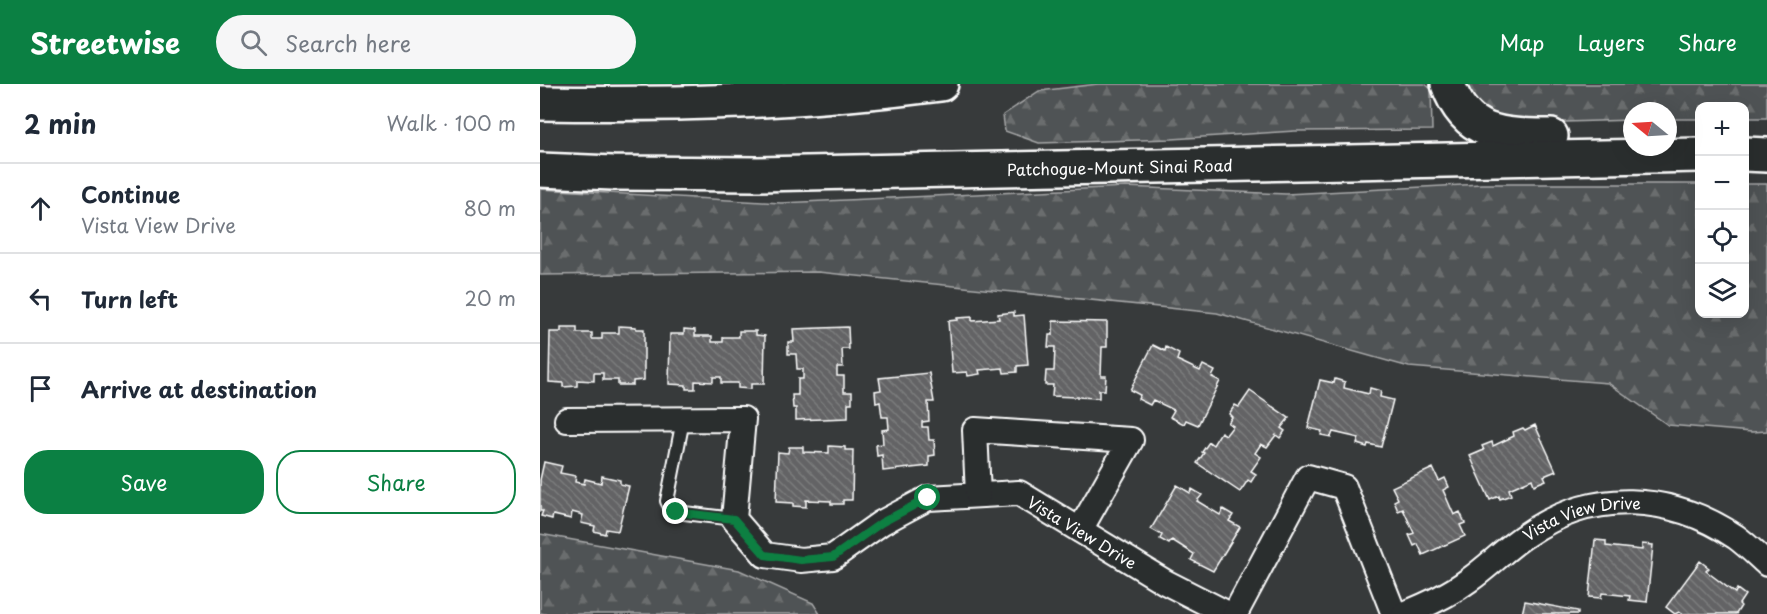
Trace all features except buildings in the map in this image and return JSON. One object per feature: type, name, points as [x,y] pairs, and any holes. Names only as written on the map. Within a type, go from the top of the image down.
[{"type":"highway","points":[[540,103],[681,104],[755,101],[826,97],[941,84]]},
{"type":"highway","points":[[1448,84],[1452,95],[1469,118],[1497,134],[1623,136]]},
{"type":"highway","points":[[1677,143],[1695,146]]},
{"type":"highway","points":[[1749,154],[1767,154]]},
{"type":"highway","name":"Patchogue-Mount Sinai Road","points":[[540,170],[613,173],[769,173],[1695,155]]},
{"type":"street","points":[[567,420],[743,419],[734,519]]},
{"type":"street","points":[[978,495],[975,430],[1131,440],[1080,530]]},
{"type":"street","points":[[1235,614],[1308,477],[1344,487],[1394,614]]},
{"type":"street","name":"Vista View Drive","points":[[734,519],[765,555],[801,560],[833,557],[881,523],[928,498],[1019,493],[1166,582],[1228,614]]},
{"type":"street","name":"Vista View Drive","points":[[1404,614],[1455,590],[1510,546],[1547,522],[1585,507],[1619,501],[1656,504],[1687,512],[1736,538],[1767,564]]},
{"type":"lane","points":[[683,420],[667,501],[670,507],[676,512],[734,519]]},
{"type":"green space","points":[[1098,84],[1425,84],[1431,89],[1432,130],[1295,131],[1172,139],[1039,143],[1005,131],[1003,115],[1039,91]]},
{"type":"green space","points":[[1466,84],[1767,84],[1767,118],[1749,118],[1749,102],[1695,102],[1695,119],[1677,119],[1677,102],[1623,102],[1623,120],[1531,123],[1503,117],[1486,110],[1466,89]]},
{"type":"green space","points":[[1482,184],[1695,184],[1695,318],[1749,318],[1749,184],[1767,184],[1767,431],[1752,432],[1668,425],[1608,383],[1409,367],[1217,313],[818,272],[540,275],[540,189],[781,203],[1126,187],[1286,194]]},
{"type":"green space","points":[[540,534],[739,570],[813,603],[820,614],[540,613]]},
{"type":"route","points":[[676,512],[734,519],[765,555],[801,560],[833,557],[881,523],[928,498]]}]
